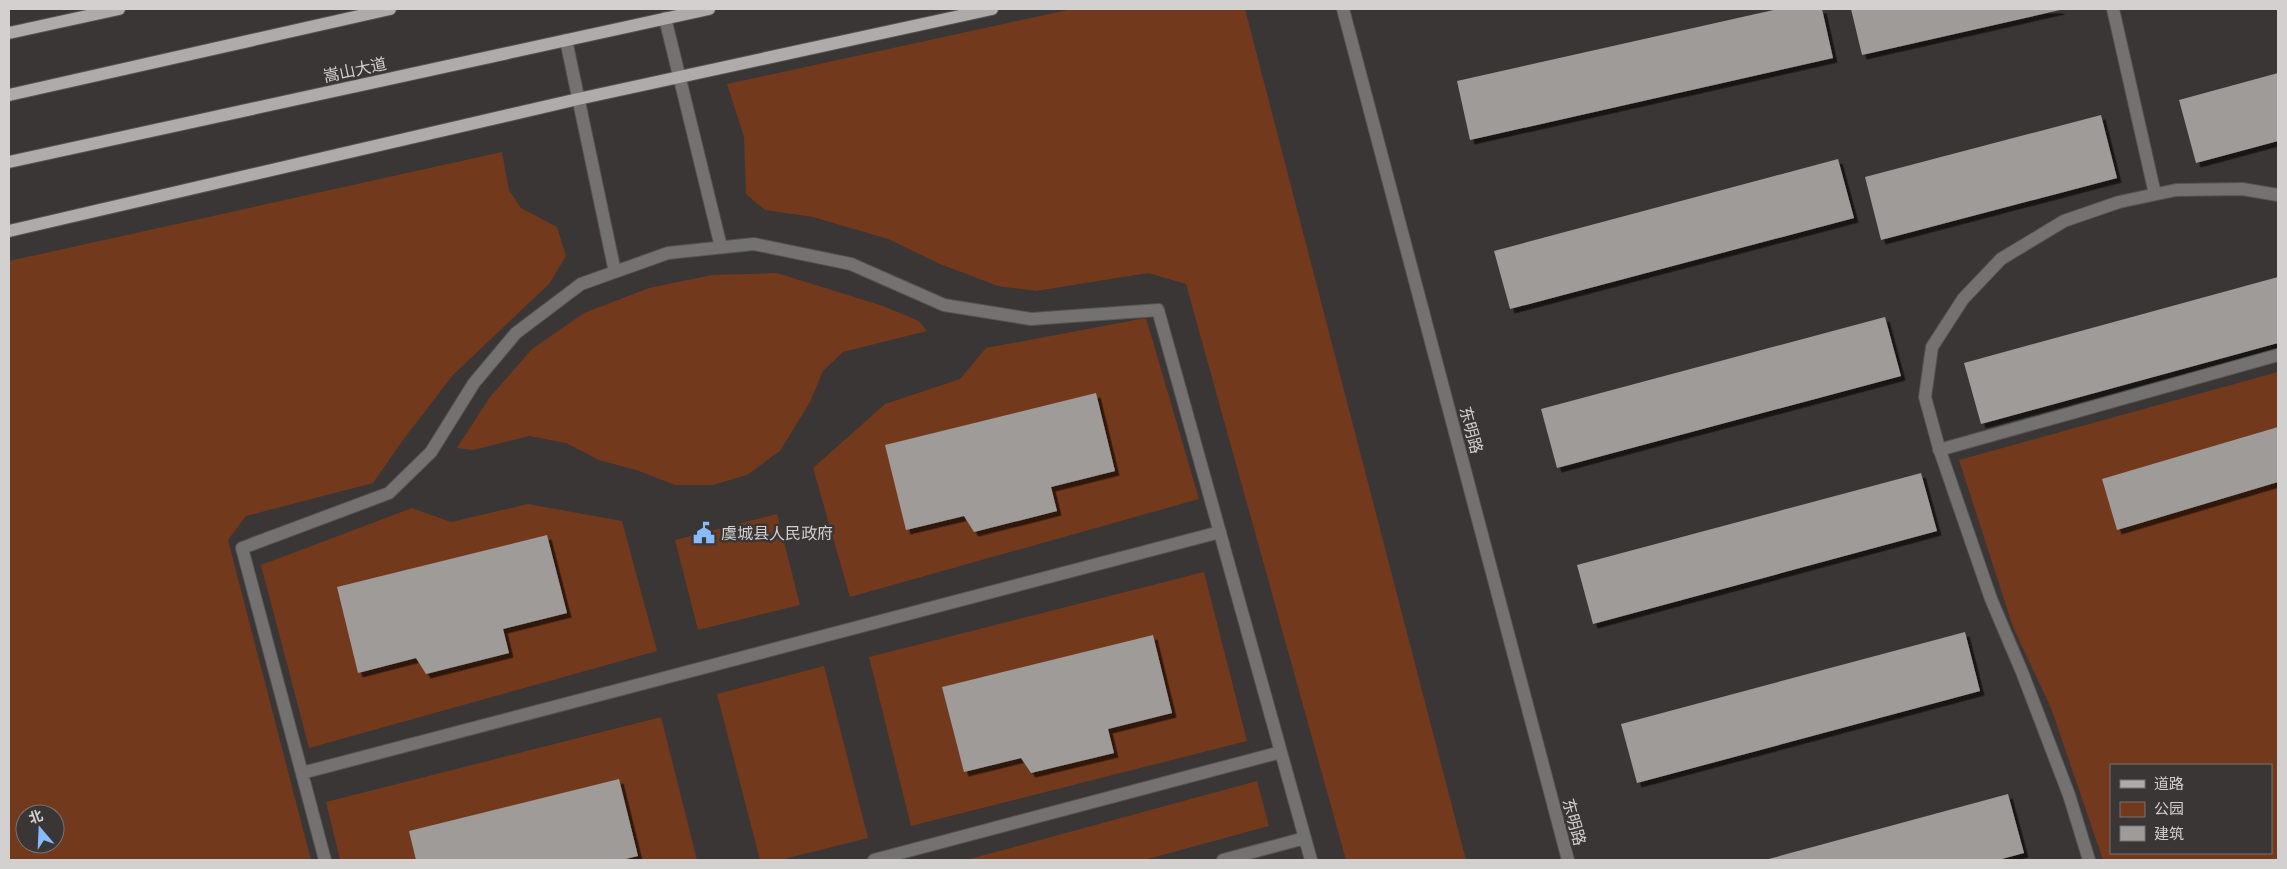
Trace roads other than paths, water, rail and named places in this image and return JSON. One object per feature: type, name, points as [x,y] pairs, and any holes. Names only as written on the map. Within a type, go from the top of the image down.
[{"type":"main road","points":[[9,33],[118,9]]},
{"type":"main road","points":[[9,95],[390,9]]},
{"type":"main road","name":"嵩山大道","points":[[9,162],[709,9]]},
{"type":"main road","points":[[9,231],[578,99],[992,9]]},
{"type":"street","name":"东明路","points":[[1342,9],[1568,860]]},
{"type":"street","points":[[2114,9],[2155,194]]},
{"type":"street","points":[[665,18],[721,247]]},
{"type":"street","points":[[566,40],[615,272]]},
{"type":"street","points":[[2089,860],[2069,795],[2022,672],[1991,599],[1939,450],[1925,398],[1932,347],[1963,299],[2001,259],[2064,221],[2119,202],[2176,190],[2242,189],[2278,195]]},
{"type":"street","points":[[324,860],[242,548],[389,493],[431,452],[474,383],[516,333],[581,284],[668,253],[754,244],[851,264],[944,305],[1031,320],[1158,310],[1311,860]]},
{"type":"street","points":[[1939,450],[2278,355]]},
{"type":"street","points":[[302,773],[1220,532]]},
{"type":"street","points":[[874,860],[1281,752]]},
{"type":"street","points":[[1223,860],[1305,838]]},
{"type":"place","name":"虞城县人民政府","points":[[704,533]]}]
